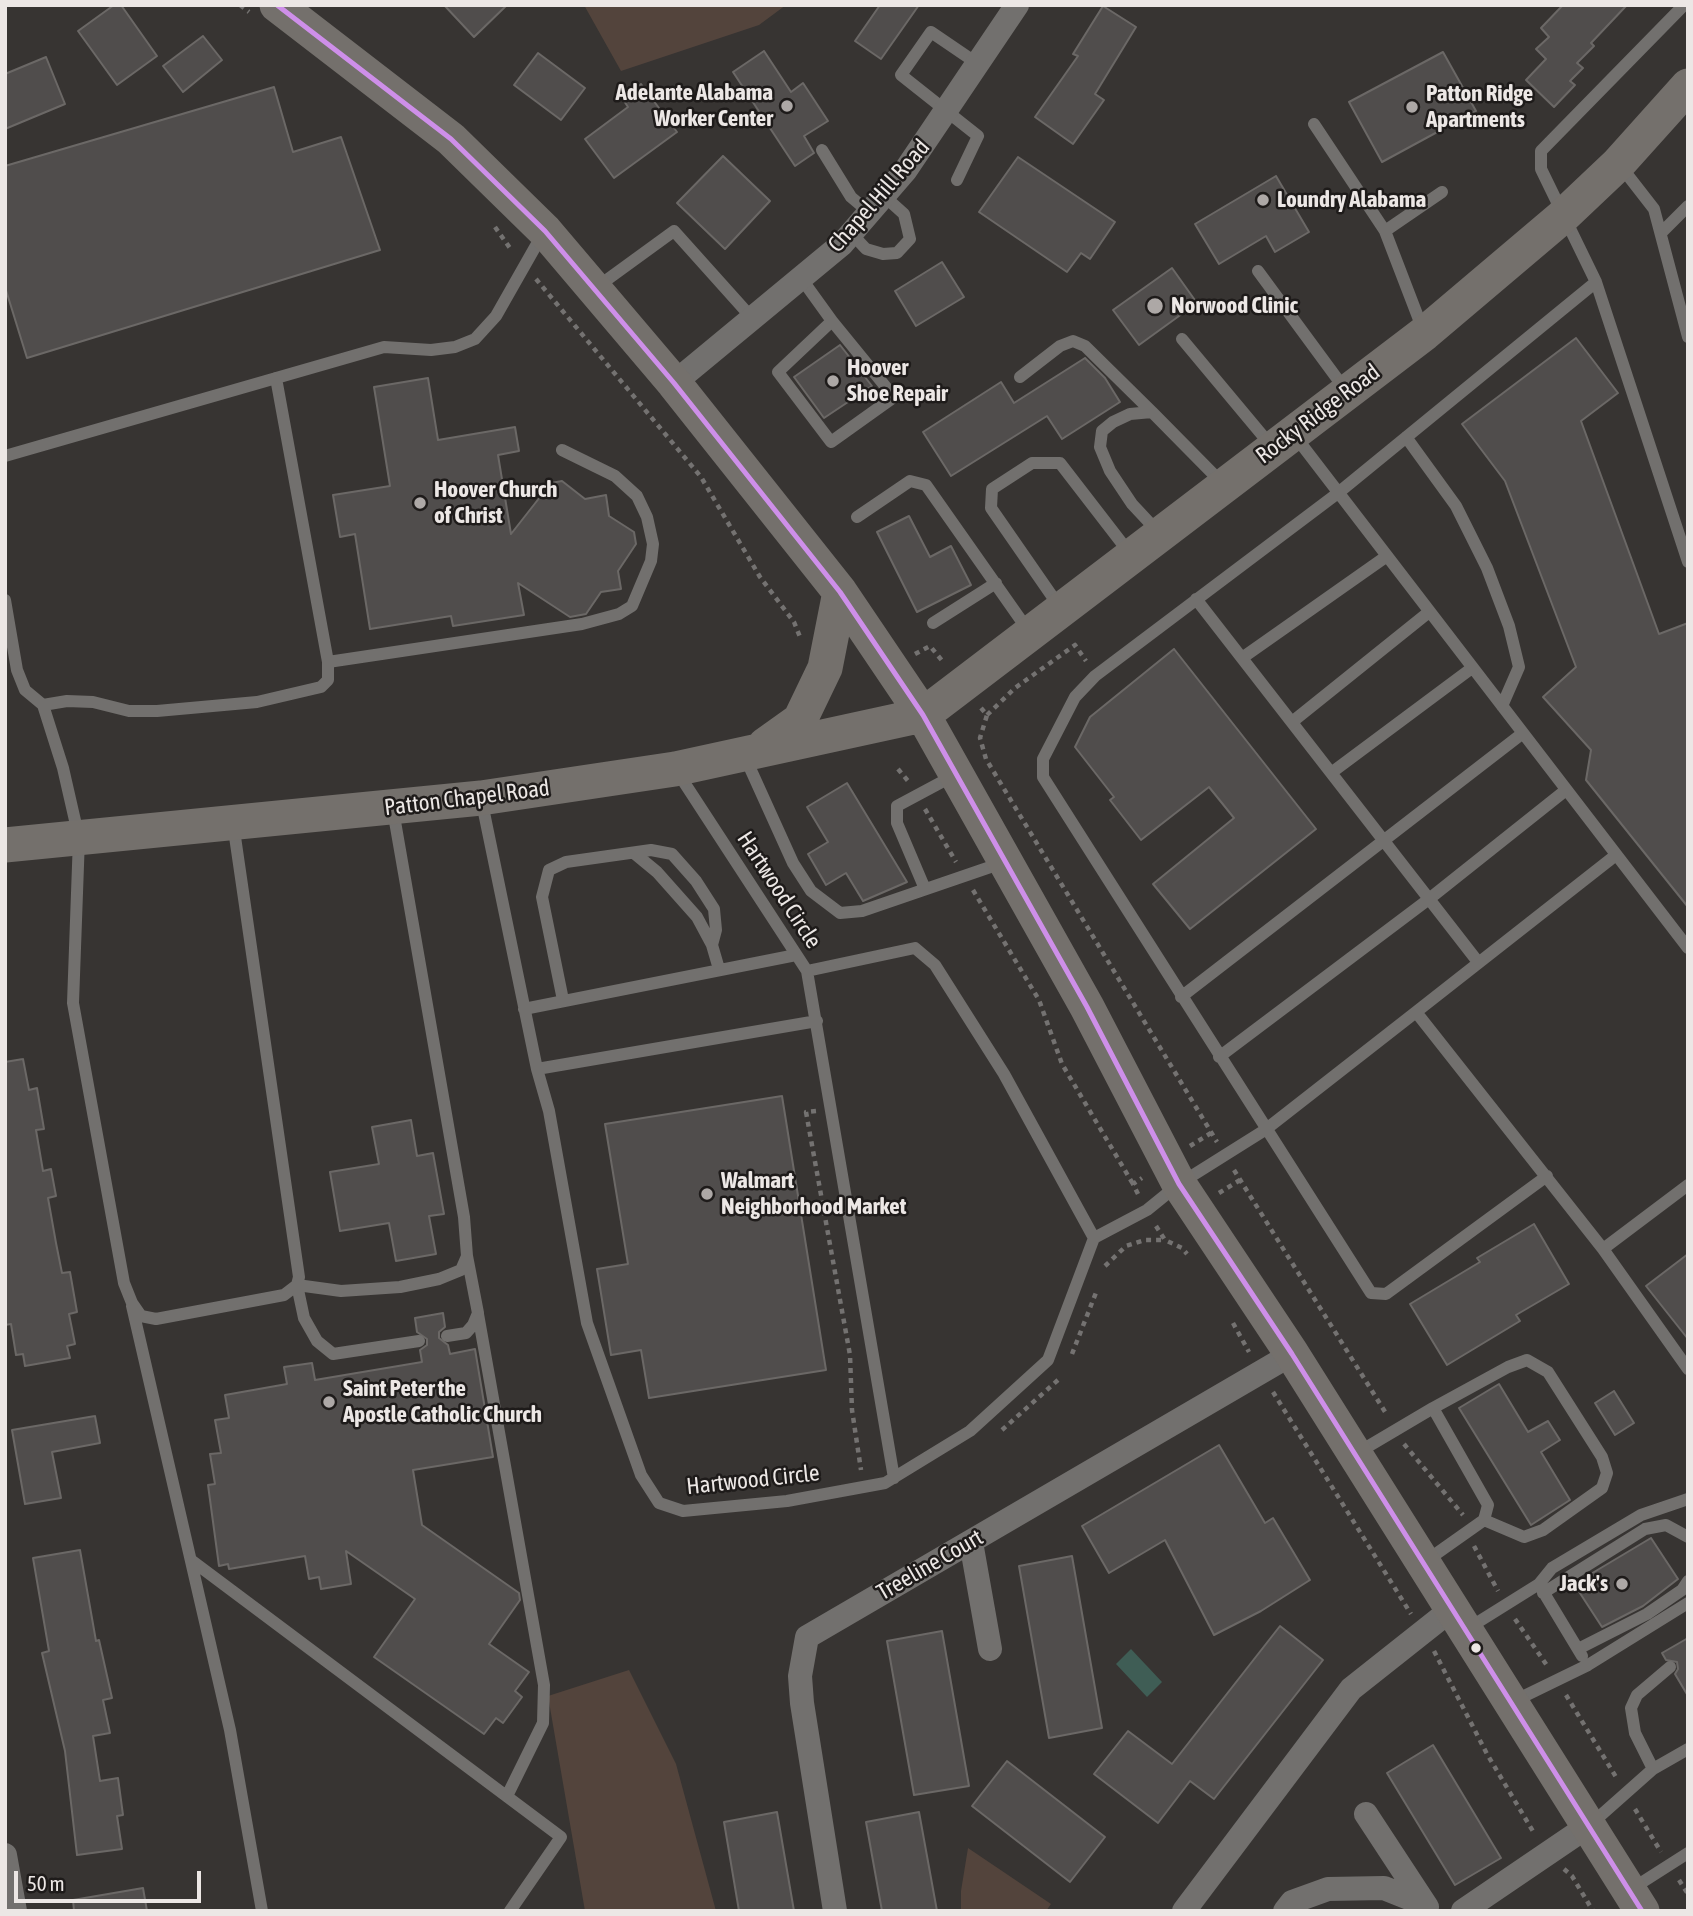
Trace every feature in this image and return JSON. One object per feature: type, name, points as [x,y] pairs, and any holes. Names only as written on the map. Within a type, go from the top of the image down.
[{"type":"street","name":"Chapel Hill Road","points":[[674,383],[802,278],[851,233],[877,204],[946,113],[1017,5]]},
{"type":"street","points":[[264,9],[451,139],[545,231],[674,383],[840,592],[923,715],[1087,1007],[1174,1173],[1293,1354],[1459,1620],[1591,1824],[1636,1900]]},
{"type":"street","name":"Rocky Ridge Road","points":[[923,715],[1424,334],[1562,217],[1618,164],[1688,86]]},
{"type":"street","points":[[750,753],[800,720],[825,668],[840,592]]},
{"type":"street","name":"Patton Chapel Road","points":[[5,845],[481,798],[675,769],[923,715]]},
{"type":"street","name":"Treeline Court","points":[[835,1911],[802,1703],[800,1676],[807,1637],[1293,1354]]},
{"type":"street","points":[[971,1542],[989,1649]]},
{"type":"street","points":[[1184,1911],[1350,1689],[1423,1632],[1459,1620]]},
{"type":"street","points":[[1366,1814],[1426,1911]]},
{"type":"street","points":[[1463,1911],[1591,1824]]},
{"type":"street","points":[[5,1855],[15,1911]]},
{"type":"street","points":[[1284,1911],[1292,1902],[1328,1889],[1384,1888],[1414,1900],[1426,1911]]},
{"type":"lane","points":[[1684,5],[1542,151],[1541,169],[1562,217],[1596,282],[1688,562]]},
{"type":"lane","points":[[957,180],[978,136],[901,75],[931,32],[978,64]]},
{"type":"lane","points":[[1314,124],[1385,231],[1424,334]]},
{"type":"lane","points":[[822,149],[852,197],[904,214],[910,239],[897,253],[883,254],[866,249],[851,233]]},
{"type":"lane","points":[[1618,164],[1654,209],[1688,337]]},
{"type":"lane","points":[[1385,231],[1441,192]]},
{"type":"lane","points":[[1661,233],[1688,206]]},
{"type":"lane","points":[[5,456],[384,347],[431,350],[455,347],[475,340],[496,316],[545,231]]},
{"type":"lane","points":[[594,289],[674,231],[752,318]]},
{"type":"lane","points":[[1258,271],[1347,392]]},
{"type":"lane","points":[[802,278],[832,321],[894,397],[831,442],[778,372],[832,321]]},
{"type":"lane","points":[[1548,1176],[1386,1294],[1371,1293],[1043,777],[1043,759],[1075,697],[1095,676],[1338,493],[1596,282]]},
{"type":"lane","points":[[1182,338],[1338,493],[1688,948]]},
{"type":"lane","points":[[1020,377],[1060,346],[1073,341],[1085,346],[1224,485]]},
{"type":"lane","points":[[43,705],[80,701],[129,711],[157,711],[257,702],[321,687],[328,680],[328,662],[275,378]]},
{"type":"lane","points":[[1152,412],[1130,414],[1112,422],[1102,431],[1100,447],[1110,471],[1132,504],[1160,534]]},
{"type":"lane","points":[[1406,437],[1456,506],[1487,568],[1509,626],[1519,667],[1502,706]]},
{"type":"lane","points":[[328,662],[582,624],[632,606],[651,561],[653,544],[647,517],[637,496],[615,476],[562,450]]},
{"type":"lane","points":[[1062,609],[990,508],[992,489],[1032,463],[1060,463],[1132,556]]},
{"type":"lane","points":[[858,517],[910,481],[926,485],[963,533],[1031,633]]},
{"type":"lane","points":[[1242,658],[1387,556]]},
{"type":"lane","points":[[933,623],[996,583]]},
{"type":"lane","points":[[1196,599],[1478,962]]},
{"type":"lane","points":[[5,600],[17,670],[25,690],[43,705],[63,768],[79,838],[73,1003],[124,1283],[132,1303],[230,1730],[262,1911]]},
{"type":"lane","points":[[1292,722],[1429,612]]},
{"type":"lane","points":[[1331,773],[1472,668]]},
{"type":"lane","points":[[1181,997],[1523,733]]},
{"type":"lane","points":[[750,753],[793,863],[811,891],[840,913],[862,911],[1005,862]]},
{"type":"lane","name":"Hartwood Circle","points":[[481,798],[537,1069],[549,1111],[587,1323],[640,1475],[659,1503],[683,1511],[787,1501],[885,1483],[970,1432],[1048,1360],[1094,1238],[1004,1074],[935,965],[915,948],[807,971],[675,769]]},
{"type":"lane","points":[[925,889],[897,823],[897,806],[957,775]]},
{"type":"lane","points":[[1219,1057],[1429,899],[1566,790]]},
{"type":"lane","points":[[392,807],[464,1217],[467,1256],[544,1685],[543,1723],[507,1797]]},
{"type":"lane","points":[[233,823],[299,1276],[297,1284],[304,1318],[317,1341],[333,1354],[419,1341]]},
{"type":"lane","points":[[563,1000],[542,897],[549,870],[566,862],[651,850],[672,854],[696,881],[714,909],[716,930],[712,945]]},
{"type":"lane","points":[[634,853],[657,872],[697,917],[712,945],[719,970]]},
{"type":"lane","points":[[1094,1238],[1147,1210],[1174,1173],[1225,1155],[1265,1130],[1616,855]]},
{"type":"lane","points":[[524,1009],[796,955]]},
{"type":"lane","points":[[807,971],[894,1478]]},
{"type":"lane","points":[[1416,1012],[1548,1176],[1688,1369]]},
{"type":"lane","points":[[537,1069],[817,1021]]},
{"type":"lane","points":[[1603,1250],[1688,1185]]},
{"type":"lane","points":[[132,1303],[141,1316],[156,1319],[284,1295],[297,1284],[341,1291],[400,1287],[461,1270],[467,1256]]},
{"type":"lane","points":[[447,1336],[466,1333],[478,1313]]},
{"type":"lane","points":[[1355,1454],[1508,1367],[1527,1360],[1548,1371],[1602,1457],[1607,1473],[1602,1488],[1543,1530],[1524,1537],[1484,1520]]},
{"type":"lane","points":[[1423,1563],[1484,1520],[1488,1505],[1433,1408]]},
{"type":"lane","points":[[1541,1588],[1552,1568],[1641,1515],[1686,1505]]},
{"type":"lane","points":[[1459,1620],[1506,1605],[1541,1588],[1645,1529],[1665,1525],[1688,1537]]},
{"type":"lane","points":[[191,1560],[561,1837],[510,1911]]},
{"type":"lane","points":[[1578,1649],[1647,1614],[1682,1590],[1688,1581]]},
{"type":"lane","points":[[1541,1588],[1588,1665]]},
{"type":"lane","points":[[1512,1702],[1588,1665],[1688,1603]]},
{"type":"lane","points":[[1653,1769],[1635,1733],[1631,1708],[1637,1695],[1670,1667]]},
{"type":"lane","points":[[1591,1824],[1653,1769],[1688,1749]]},
{"type":"lane","points":[[1636,1900],[1669,1865],[1688,1853]]},
{"type":"path","points":[[240,5],[264,9]]},
{"type":"path","points":[[487,219],[701,477],[760,577],[794,622],[808,659],[825,668]]},
{"type":"path","points":[[1095,676],[1075,645],[1016,688],[987,715],[980,737],[986,758],[1211,1133],[1396,1431],[1415,1460],[1462,1514],[1477,1555],[1506,1605],[1556,1680],[1688,1894]]},
{"type":"path","points":[[962,685],[987,715]]},
{"type":"path","points":[[898,769],[1039,1000],[1062,1065],[1165,1240]]},
{"type":"path","points":[[831,1109],[806,1112],[850,1355],[852,1410],[864,1487]]},
{"type":"path","points":[[1133,1184],[1174,1173],[1211,1133]]},
{"type":"path","points":[[1103,1270],[1110,1258],[1126,1245],[1144,1240],[1165,1240],[1182,1248],[1189,1257]]},
{"type":"path","points":[[1067,1364],[1079,1340],[1099,1281]]},
{"type":"path","points":[[1229,1316],[1260,1373],[1423,1632],[1447,1673],[1487,1754],[1547,1854],[1572,1876],[1594,1911]]},
{"type":"path","points":[[998,1433],[1060,1377]]},
{"type":"shaded area","points":[[584,5],[786,5],[759,25],[621,71]]},
{"type":"shaded area","points":[[1131,1649],[1162,1682],[1147,1697],[1116,1664]]},
{"type":"shaded area","points":[[629,1670],[676,1764],[716,1911],[585,1911],[548,1696]]},
{"type":"shaded area","points":[[968,1848],[1051,1904],[1046,1911],[961,1911],[961,1891]]},
{"type":"building","points":[[114,5],[121,5],[157,56],[117,85],[78,31]]},
{"type":"building","points":[[444,5],[507,5],[474,37]]},
{"type":"building","points":[[880,5],[919,5],[881,59],[855,41]]},
{"type":"building","points":[[1563,5],[1627,5],[1591,43],[1594,46],[1577,63],[1583,68],[1570,81],[1575,85],[1554,107],[1526,80],[1546,59],[1536,49],[1549,37],[1541,28]]},
{"type":"building","points":[[1103,6],[1136,27],[1095,94],[1104,100],[1073,144],[1035,117],[1078,56],[1073,54]]},
{"type":"building","points":[[203,36],[222,60],[183,92],[163,66]]},
{"type":"building","name":"Adelante Alabama Worker Center","points":[[764,51],[791,92],[803,83],[828,121],[804,136],[814,153],[795,166],[733,72]]},
{"type":"building","name":"Patton Ridge Apartments","points":[[1443,52],[1476,111],[1382,162],[1349,102]]},
{"type":"building","points":[[538,53],[585,88],[561,120],[514,85]]},
{"type":"building","points":[[46,57],[65,104],[5,129],[5,74]]},
{"type":"building","points":[[641,84],[677,132],[614,178],[585,139],[628,107],[622,98]]},
{"type":"building","points":[[274,87],[293,152],[341,137],[380,250],[27,358],[5,287],[5,166]]},
{"type":"building","points":[[723,156],[770,201],[725,249],[677,203]]},
{"type":"building","points":[[1018,157],[1115,222],[1090,259],[1081,253],[1067,272],[979,212]]},
{"type":"building","name":"Loundry Alabama","points":[[1276,176],[1309,232],[1275,252],[1266,236],[1219,264],[1195,224]]},
{"type":"building","points":[[942,262],[964,297],[916,326],[895,291]]},
{"type":"building","name":"Norwood Clinic","points":[[1172,268],[1197,303],[1139,345],[1113,310]]},
{"type":"building","points":[[1576,338],[1618,393],[1581,421],[1659,634],[1688,623],[1688,907],[1586,780],[1591,750],[1543,697],[1576,667],[1505,481],[1462,424]]},
{"type":"building","name":"Hoover Shoe Repair","points":[[840,345],[872,386],[824,418],[794,377]]},
{"type":"building","points":[[1085,358],[1105,378],[1120,402],[1062,439],[1047,416],[951,476],[923,432],[1001,382],[1014,403]]},
{"type":"building","name":"Hoover Church of Christ","points":[[428,378],[438,440],[515,427],[519,451],[498,455],[511,534],[551,483],[562,481],[585,499],[606,495],[609,516],[634,532],[636,544],[618,571],[621,589],[601,592],[586,614],[570,617],[518,583],[524,615],[453,626],[451,616],[370,629],[355,534],[340,537],[333,495],[390,486],[374,387]]},
{"type":"building","points":[[909,516],[930,557],[951,546],[971,585],[917,612],[877,532]]},
{"type":"building","points":[[1174,649],[1316,829],[1190,929],[1153,884],[1234,818],[1209,787],[1141,840],[1110,800],[1114,797],[1075,747],[1090,717]]},
{"type":"building","points":[[847,783],[907,882],[863,901],[846,873],[826,885],[808,854],[828,842],[807,807]]},
{"type":"building","points":[[23,1059],[29,1090],[37,1088],[44,1129],[36,1130],[43,1171],[51,1169],[56,1196],[48,1198],[56,1243],[62,1273],[70,1272],[77,1312],[69,1314],[75,1344],[67,1346],[70,1358],[25,1366],[23,1354],[16,1355],[11,1324],[5,1325],[5,1062]]},
{"type":"building","name":"Walmart Neighborhood Market","points":[[782,1096],[826,1370],[649,1398],[641,1350],[611,1355],[597,1269],[628,1264],[605,1124]]},
{"type":"building","points":[[411,1120],[417,1156],[433,1153],[444,1214],[429,1216],[436,1254],[396,1261],[389,1223],[340,1231],[330,1172],[379,1164],[372,1127]]},
{"type":"building","points":[[1534,1224],[1569,1284],[1516,1315],[1520,1321],[1447,1365],[1410,1304],[1480,1262],[1477,1258]]},
{"type":"building","points":[[1688,1254],[1688,1339],[1646,1286]]},
{"type":"building","points":[[443,1313],[445,1327],[439,1332],[439,1338],[448,1345],[450,1354],[475,1349],[493,1457],[413,1470],[422,1525],[519,1593],[520,1600],[489,1644],[529,1672],[515,1691],[522,1697],[503,1723],[496,1718],[484,1734],[374,1657],[415,1599],[346,1551],[351,1584],[321,1589],[319,1577],[309,1579],[305,1556],[229,1569],[228,1564],[219,1566],[208,1485],[215,1484],[210,1454],[221,1453],[215,1420],[229,1418],[225,1395],[287,1384],[284,1367],[312,1363],[315,1380],[422,1362],[420,1350],[427,1345],[427,1339],[417,1332],[415,1318]]},
{"type":"building","points":[[1499,1384],[1528,1432],[1548,1421],[1560,1440],[1541,1452],[1570,1500],[1531,1525],[1459,1408]]},
{"type":"building","points":[[1614,1391],[1634,1423],[1615,1435],[1595,1403]]},
{"type":"building","points":[[95,1416],[100,1443],[52,1452],[61,1498],[25,1504],[12,1430]]},
{"type":"building","points":[[1219,1445],[1265,1523],[1273,1518],[1310,1580],[1261,1611],[1214,1635],[1165,1540],[1109,1573],[1082,1526]]},
{"type":"building","name":"Jack's","points":[[1651,1538],[1678,1579],[1643,1606],[1602,1627],[1574,1584]]},
{"type":"building","points":[[80,1550],[96,1641],[99,1640],[112,1698],[103,1700],[110,1733],[93,1736],[100,1781],[118,1778],[123,1815],[117,1816],[122,1849],[77,1855],[65,1751],[42,1653],[49,1651],[33,1558]]},
{"type":"building","points":[[1072,1556],[1102,1728],[1049,1738],[1019,1566]]},
{"type":"building","points":[[1280,1626],[1323,1660],[1214,1799],[1190,1781],[1158,1823],[1094,1774],[1128,1731],[1172,1764]]},
{"type":"building","points":[[942,1631],[969,1786],[914,1795],[887,1641]]},
{"type":"building","points":[[1688,1638],[1688,1696],[1675,1674],[1678,1669],[1677,1662],[1666,1660],[1662,1653]]},
{"type":"building","points":[[1433,1745],[1501,1858],[1455,1885],[1387,1773]]},
{"type":"building","points":[[1007,1761],[1105,1837],[1070,1882],[972,1806]]},
{"type":"building","points":[[777,1812],[794,1911],[739,1911],[724,1822]]},
{"type":"building","points":[[919,1812],[937,1911],[882,1911],[866,1822]]},
{"type":"building","points":[[143,1888],[147,1911],[74,1911],[73,1900]]},
{"type":"transit line","points":[[277,5],[451,139],[545,231],[674,383],[840,592],[923,715],[1087,1007],[1179,1184],[1292,1354],[1642,1911]]},
{"type":"place","name":"Adelante Alabama Worker Center","points":[[787,106]]},
{"type":"place","name":"Patton Ridge Apartments","points":[[1412,107]]},
{"type":"place","name":"Loundry Alabama","points":[[1263,200]]},
{"type":"place","name":"Norwood Clinic","points":[[1155,306]]},
{"type":"place","name":"Hoover Shoe Repair","points":[[833,381]]},
{"type":"place","name":"Hoover Church of Christ","points":[[420,503]]},
{"type":"place","name":"Walmart Neighborhood Market","points":[[707,1194]]},
{"type":"place","name":"Saint Peter the Apostle Catholic Church","points":[[329,1402]]},
{"type":"place","name":"Jack's","points":[[1622,1584]]}]
